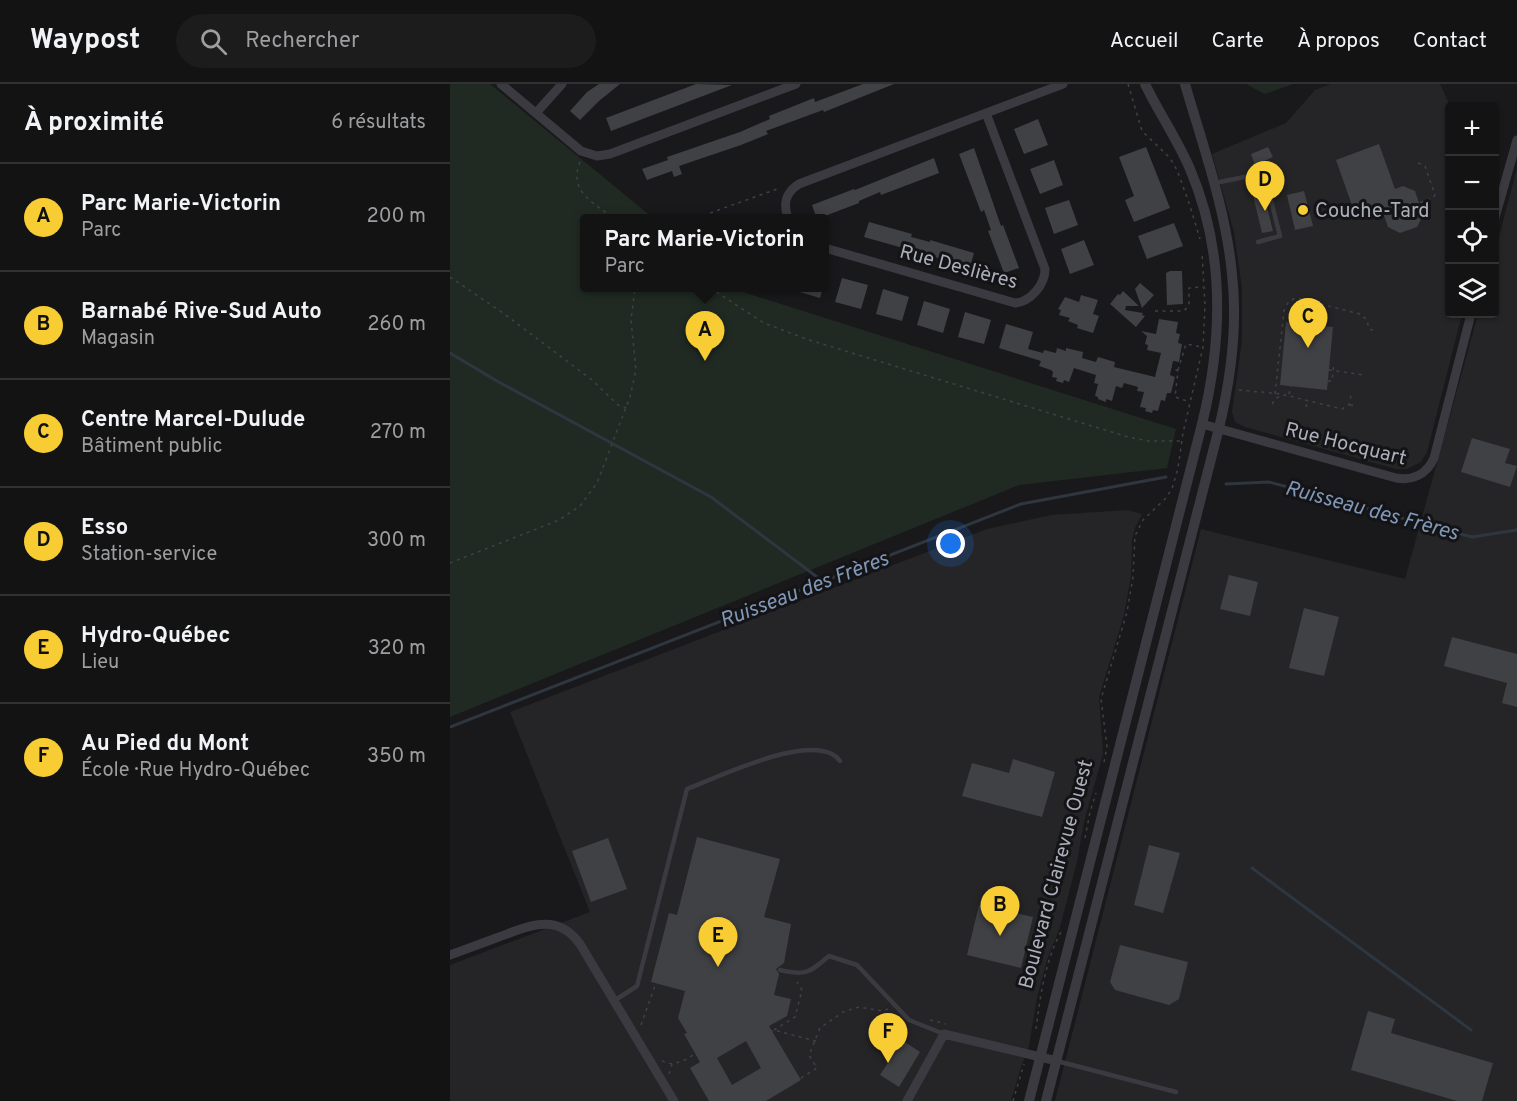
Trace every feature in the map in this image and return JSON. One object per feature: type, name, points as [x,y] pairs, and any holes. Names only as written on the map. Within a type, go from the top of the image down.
[{"type":"street","points":[[501,84],[581,151],[593,156],[602,156],[796,84]]},
{"type":"street","points":[[536,113],[562,84]]},
{"type":"street","points":[[787,214],[785,201],[789,191],[799,184],[1063,84]]},
{"type":"street","name":"Boulevard Clairevue Ouest","points":[[1029,1101],[1202,424],[1211,385],[1218,328],[1217,280],[1207,248],[1203,207],[1191,171],[1145,84]]},
{"type":"street","points":[[1046,1101],[1219,428],[1234,343],[1234,304],[1229,248],[1185,84]]},
{"type":"street","name":"Rue Deslières","points":[[829,249],[1007,301],[1018,303],[1026,300],[1043,282],[1045,269],[986,113]]},
{"type":"street","points":[[1497,210],[1517,140]]},
{"type":"street","points":[[1207,248],[1229,248]]},
{"type":"street","name":"Rue Hocquart","points":[[1202,424],[1396,478],[1417,477],[1427,469],[1434,458],[1470,318]]},
{"type":"street","points":[[1158,597],[1174,601]]},
{"type":"street","points":[[1082,896],[1098,900]]},
{"type":"street","points":[[450,955],[537,924],[552,925],[566,930],[577,940],[674,1101]]},
{"type":"street","points":[[907,1101],[944,1034],[1057,1061]]},
{"type":"lane","points":[[1213,184],[1264,173],[1280,236],[1258,242]]},
{"type":"lane","points":[[614,1000],[637,986],[687,789],[780,754],[800,750],[828,752],[837,756],[840,761]]},
{"type":"lane","points":[[780,970],[805,973],[829,956],[857,965],[909,1020],[944,1034]]},
{"type":"lane","points":[[1057,1061],[1176,1092]]},
{"type":"path","points":[[1128,84],[1142,131],[1170,158],[1179,175],[1201,244]]},
{"type":"path","points":[[581,159],[576,172],[578,187],[585,196],[608,214]]},
{"type":"path","points":[[1418,163],[1425,166],[1435,195],[1419,203]]},
{"type":"path","points":[[709,214],[773,189],[799,184]]},
{"type":"path","name":"Boulevard Clairevue Ouest","points":[[1103,766],[1107,747],[1101,699],[1127,612],[1133,576],[1135,536],[1143,519],[1165,499],[1172,489],[1203,347],[1207,248]]},
{"type":"path","points":[[450,277],[503,313],[592,380],[618,405],[626,408]]},
{"type":"path","points":[[1155,311],[1184,311],[1189,305],[1189,288],[1204,287]]},
{"type":"path","points":[[450,563],[550,524],[574,511],[597,483],[633,390],[636,370],[631,320],[634,292]]},
{"type":"path","points":[[716,292],[759,320],[806,339],[1128,437],[1148,441],[1182,441]]},
{"type":"path","points":[[1306,324],[1310,295]]},
{"type":"path","points":[[1275,394],[1285,308],[1295,299],[1360,314],[1367,320],[1369,329],[1375,331]]},
{"type":"path","points":[[1191,402],[1175,397],[1178,370],[1186,344],[1203,347]]},
{"type":"path","points":[[1328,381],[1332,381],[1334,363]]},
{"type":"path","points":[[1169,366],[1178,370]]},
{"type":"path","points":[[1329,370],[1364,375]]},
{"type":"path","points":[[1289,395],[1291,386]]},
{"type":"path","points":[[1235,390],[1289,395],[1340,408],[1349,405],[1356,406]]},
{"type":"path","points":[[1272,404],[1276,398],[1285,395]]},
{"type":"path","points":[[1349,405],[1351,396]]},
{"type":"path","points":[[1306,407],[1308,400]]},
{"type":"path","name":"Boulevard Clairevue Ouest","points":[[1084,842],[1096,792]]},
{"type":"path","name":"Boulevard Clairevue Ouest","points":[[1035,1034],[1039,1003],[1052,953],[1062,928]]},
{"type":"path","points":[[770,1032],[795,1017],[802,990],[796,979]]},
{"type":"path","points":[[636,1039],[656,983]]},
{"type":"path","points":[[801,1078],[817,1068],[809,1054],[820,1028],[847,1010],[863,1007],[888,1010]]},
{"type":"path","points":[[774,1030],[819,1042]]},
{"type":"path","points":[[885,1042],[887,1045],[896,1040],[898,1043]]},
{"type":"path","points":[[668,1078],[672,1064],[698,1052]]},
{"type":"path","points":[[1013,1101],[1028,1054]]},
{"type":"shaded area","points":[[450,84],[490,84],[648,214],[580,214],[580,292],[745,292],[1176,429],[1167,468],[1019,485],[450,717]]},
{"type":"shaded area","points":[[1246,84],[1293,84],[1265,94]]},
{"type":"shaded area","points":[[1331,84],[1440,84],[1448,102],[1445,102],[1445,318],[1461,318],[1427,452],[1421,462],[1407,469],[1396,469],[1245,427],[1235,422],[1232,412],[1242,341],[1242,288],[1234,232],[1212,154],[1286,123],[1315,90]]},
{"type":"shaded area","points":[[1517,168],[1517,1101],[1055,1101],[1201,529],[1405,579],[1477,318],[1499,318],[1499,237]]},
{"type":"shaded area","points":[[1127,510],[1142,514],[1132,540],[1131,576],[1124,615],[1099,697],[1103,754],[1084,822],[1077,862],[1060,927],[1047,960],[1037,998],[1029,1046],[1011,1101],[450,1101],[450,965],[590,912],[510,712],[987,529],[1051,515]]},
{"type":"building","points":[[599,84],[620,84],[580,120],[570,111],[587,92]]},
{"type":"building","points":[[696,84],[732,85],[611,131],[606,118]]},
{"type":"building","points":[[863,84],[894,84],[824,112],[823,110],[766,131],[768,134],[741,145],[679,166],[682,174],[674,177],[672,171],[647,180],[642,169],[668,160],[667,157],[740,132],[770,119],[769,116],[814,98],[815,102]]},
{"type":"building","points":[[1038,119],[1048,145],[1024,154],[1014,129]]},
{"type":"building","points":[[1379,144],[1395,189],[1403,186],[1415,191],[1423,215],[1417,227],[1400,233],[1388,227],[1381,207],[1361,214],[1354,211],[1336,160]]},
{"type":"building","points":[[1146,147],[1170,208],[1134,222],[1125,200],[1134,196],[1119,157]]},
{"type":"building","points":[[1268,147],[1273,157],[1255,165],[1251,154]]},
{"type":"building","points":[[974,148],[1001,226],[1003,225],[1019,268],[1004,273],[988,231],[991,230],[984,210],[981,212],[959,154]]},
{"type":"building","points":[[934,158],[939,173],[881,195],[880,192],[829,214],[815,214],[812,205]]},
{"type":"building","points":[[1054,160],[1063,185],[1040,194],[1030,169]]},
{"type":"building","points":[[1261,184],[1273,231],[1262,233],[1251,187]]},
{"type":"building","points":[[1304,191],[1313,226],[1295,230],[1287,195]]},
{"type":"building","points":[[1069,200],[1078,225],[1054,234],[1045,208]]},
{"type":"building","points":[[869,222],[912,234],[911,237],[974,253],[970,267],[864,237]]},
{"type":"building","points":[[1174,223],[1183,246],[1147,259],[1138,236]]},
{"type":"building","points":[[1084,240],[1094,265],[1070,274],[1061,249]]},
{"type":"building","points":[[1182,271],[1183,304],[1167,305],[1166,273]]},
{"type":"building","points":[[842,278],[868,285],[861,309],[835,302]]},
{"type":"building","points":[[1140,283],[1154,295],[1142,308],[1135,289]]},
{"type":"building","points":[[883,289],[909,297],[902,321],[876,314]]},
{"type":"building","points":[[1123,291],[1139,306],[1126,306],[1125,310],[1143,313],[1142,315],[1145,316],[1136,327],[1110,304]]},
{"type":"building","points":[[800,292],[822,292],[820,298]]},
{"type":"building","points":[[1081,295],[1098,300],[1093,314],[1099,316],[1093,333],[1077,328],[1078,325],[1068,321],[1070,318],[1059,315],[1061,310],[1058,309],[1065,297],[1079,302]]},
{"type":"building","points":[[924,301],[950,309],[943,333],[917,325]]},
{"type":"building","points":[[965,312],[991,320],[984,344],[958,337]]},
{"type":"building","points":[[1159,319],[1178,322],[1176,333],[1180,334],[1178,343],[1182,344],[1179,362],[1173,361],[1170,375],[1175,377],[1171,393],[1167,393],[1165,401],[1161,400],[1158,411],[1153,410],[1152,413],[1140,407],[1144,392],[1137,391],[1138,387],[1124,383],[1122,388],[1116,386],[1112,401],[1106,399],[1106,402],[1095,396],[1098,384],[1094,383],[1096,375],[1074,368],[1069,382],[1064,380],[1063,383],[1052,377],[1051,370],[1039,366],[1041,361],[999,348],[1006,324],[1033,332],[1028,349],[1043,353],[1044,350],[1056,353],[1057,348],[1066,351],[1066,348],[1083,352],[1082,358],[1096,362],[1098,357],[1115,362],[1114,367],[1155,377],[1161,353],[1147,350],[1148,345],[1145,344],[1147,336],[1141,331],[1156,334]]},
{"type":"building","points":[[1286,322],[1333,327],[1327,390],[1280,385]]},
{"type":"building","points":[[1472,438],[1510,449],[1505,463],[1517,466],[1510,487],[1461,472]]},
{"type":"building","points":[[1229,575],[1258,582],[1250,616],[1220,609]]},
{"type":"building","points":[[1304,608],[1339,617],[1324,676],[1289,668]]},
{"type":"building","points":[[1452,637],[1517,654],[1517,707],[1502,703],[1507,683],[1444,666]]},
{"type":"building","points":[[1013,759],[1055,772],[1042,817],[962,796],[972,763],[1009,773]]},
{"type":"building","points":[[697,837],[780,859],[764,917],[791,924],[784,963],[776,969],[779,974],[774,995],[791,999],[787,1016],[769,1026],[801,1080],[766,1101],[709,1101],[690,1068],[700,1062],[678,1018],[685,991],[651,982],[669,913],[677,915]],"holes":[[[746,1041],[761,1068],[732,1085],[717,1058]]]},
{"type":"building","points":[[608,838],[627,889],[591,902],[572,851]]},
{"type":"building","points":[[1149,845],[1180,853],[1163,913],[1134,905]]},
{"type":"building","points":[[979,905],[1033,917],[1021,968],[967,955]]},
{"type":"building","points":[[1120,945],[1188,962],[1179,999],[1169,1005],[1115,990],[1110,982]]},
{"type":"building","points":[[1368,1011],[1395,1019],[1391,1033],[1493,1063],[1482,1101],[1457,1101],[1351,1070]]},
{"type":"building","points":[[902,1040],[920,1052],[899,1087],[880,1075],[889,1061],[886,1059]]},
{"type":"waterway","points":[[450,353],[497,381],[711,497],[821,580]]},
{"type":"waterway","name":"Ruisseau des Frères","points":[[450,727],[1021,504],[1166,477]]},
{"type":"waterway","name":"Ruisseau des Frères","points":[[1226,484],[1269,482],[1472,537],[1517,530]]},
{"type":"waterway","points":[[1252,868],[1471,1030]]},
{"type":"place","name":"Couche-Tard","points":[[1303,210]]},
{"type":"place","name":"Esso","points":[[1265,211]]},
{"type":"place","name":"Centre Marcel-Dulude","points":[[1308,348]]},
{"type":"place","name":"Parc Marie-Victorin","points":[[705,361]]},
{"type":"place","name":"Barnabé Rive-Sud Auto","points":[[1000,936]]},
{"type":"place","name":"Hydro-Québec","points":[[718,967]]},
{"type":"place","name":"Au Pied du Mont","points":[[888,1063]]}]
